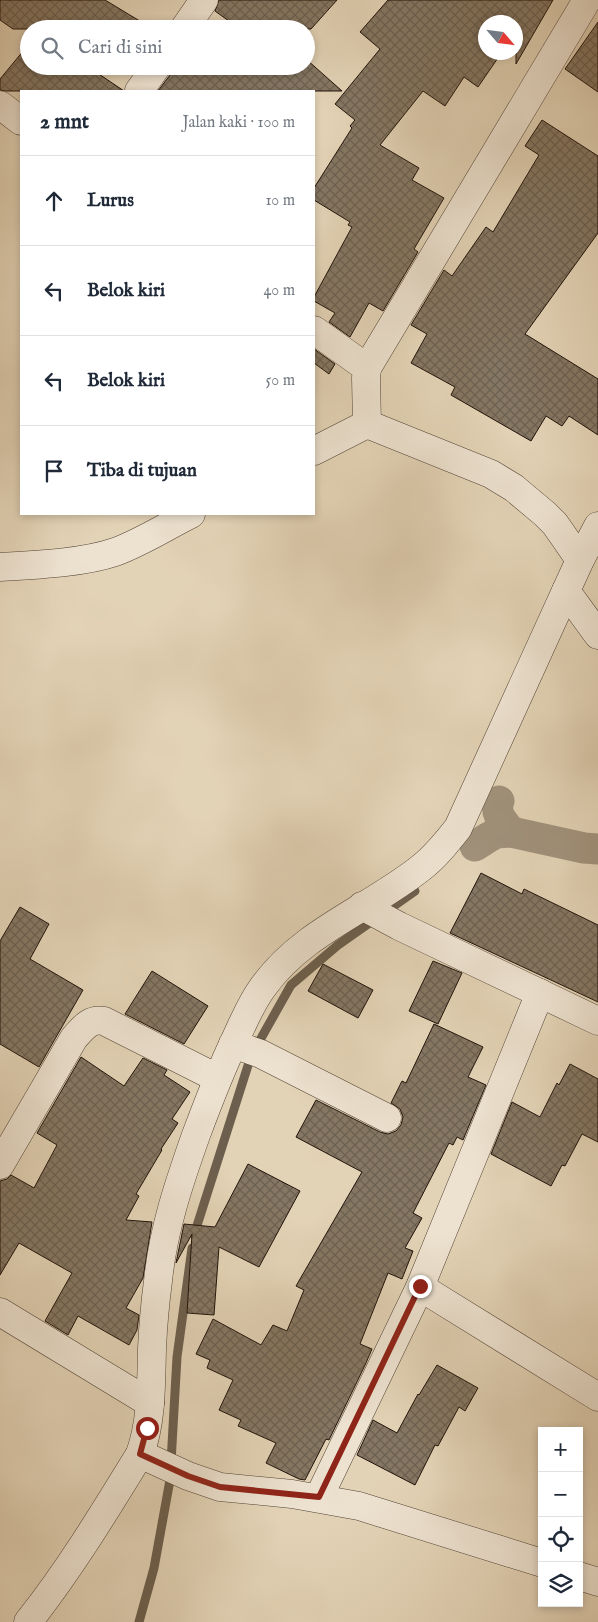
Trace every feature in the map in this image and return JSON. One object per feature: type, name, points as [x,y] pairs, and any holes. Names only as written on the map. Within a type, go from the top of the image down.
[{"type":"street","points":[[190,20],[204,0]]},
{"type":"street","points":[[366,420],[366,373],[585,7]]},
{"type":"street","points":[[140,90],[151,75]]},
{"type":"street","points":[[0,105],[20,120]]},
{"type":"street","points":[[315,331],[366,373]]},
{"type":"street","points":[[315,450],[366,420]]},
{"type":"street","points":[[28,1622],[52,1591],[99,1521],[140,1454],[144,1442],[150,1403],[154,1327],[164,1236],[188,1157],[217,1078],[246,1049],[262,988],[284,962],[303,945],[380,916],[403,881],[446,845],[458,828],[588,545],[555,524],[546,514],[509,484],[491,474],[366,420]]},
{"type":"street","points":[[0,567],[36,565],[82,559],[114,552],[189,515]]},
{"type":"street","points":[[566,591],[598,635]]},
{"type":"street","points":[[380,916],[598,1021]]},
{"type":"street","points":[[319,1497],[420,1286],[540,993]]},
{"type":"street","points":[[0,1164],[74,1038],[88,1024],[95,1020],[104,1021],[217,1078]]},
{"type":"street","points":[[246,1049],[387,1118]]},
{"type":"street","points":[[420,1286],[598,1397]]},
{"type":"street","points":[[0,1312],[150,1403]]},
{"type":"street","points":[[140,1454],[188,1476],[220,1487],[319,1497],[359,1506],[539,1562]]},
{"type":"street","points":[[583,1577],[598,1582]]},
{"type":"building","points":[[0,0],[105,0],[138,20],[20,20],[20,29],[13,29],[0,20]]},
{"type":"building","points":[[219,0],[337,0],[315,25],[315,20],[228,20],[215,11]]},
{"type":"building","points":[[388,0],[553,0],[523,52],[523,15],[478,15],[478,60],[497,60],[478,87],[464,77],[445,106],[423,91],[380,145],[419,168],[412,180],[444,198],[414,249],[418,252],[383,311],[369,303],[350,337],[329,322],[335,313],[315,302],[315,295],[352,227],[348,225],[350,222],[315,201],[315,186],[352,128],[350,126],[355,120],[335,104],[380,49],[360,32]]},
{"type":"building","points":[[598,22],[598,92],[565,69]]},
{"type":"building","points":[[20,55],[20,75],[100,75],[123,90],[6,91],[0,90],[0,79]]},
{"type":"building","points":[[315,67],[342,91],[315,90],[159,90],[170,75],[315,75]]},
{"type":"building","points":[[542,120],[598,156],[598,233],[525,334],[598,379],[598,435],[569,416],[562,426],[546,416],[531,441],[451,395],[455,387],[411,363],[427,334],[411,325],[444,270],[452,276],[486,227],[493,232],[539,155],[525,146]]},
{"type":"building","points":[[315,350],[335,364],[329,374],[315,364]]},
{"type":"building","points":[[481,873],[522,894],[524,889],[598,925],[598,1002],[450,933]]},
{"type":"building","points":[[20,907],[49,924],[30,959],[83,990],[39,1067],[0,1044],[0,941]]},
{"type":"building","points":[[433,961],[462,973],[438,1024],[409,1011]]},
{"type":"building","points":[[323,964],[373,990],[358,1018],[308,991]]},
{"type":"building","points":[[152,971],[208,1006],[184,1044],[125,1014]]},
{"type":"building","points":[[434,1024],[483,1047],[468,1077],[486,1085],[463,1140],[457,1137],[453,1145],[449,1143],[413,1213],[422,1218],[405,1248],[413,1251],[402,1279],[388,1273],[360,1344],[372,1349],[366,1363],[329,1440],[326,1439],[305,1480],[299,1479],[266,1463],[276,1443],[238,1426],[241,1420],[219,1410],[233,1380],[207,1368],[210,1360],[196,1354],[213,1319],[261,1345],[273,1325],[287,1331],[304,1290],[296,1286],[362,1172],[296,1137],[316,1100],[380,1132],[388,1134],[396,1131],[401,1125],[403,1117],[400,1109],[391,1103],[402,1081],[406,1083]]},
{"type":"building","points":[[81,1057],[124,1086],[143,1058],[167,1070],[164,1075],[190,1092],[172,1119],[178,1123],[136,1194],[139,1196],[126,1220],[152,1222],[143,1278],[126,1308],[139,1315],[137,1330],[129,1345],[78,1316],[68,1335],[45,1321],[72,1273],[19,1243],[0,1275],[0,1181],[7,1179],[11,1175],[34,1188],[57,1145],[37,1133]]},
{"type":"building","points":[[570,1064],[598,1079],[598,1142],[582,1134],[565,1166],[562,1165],[551,1186],[491,1154],[512,1102],[540,1117],[557,1083],[559,1085]]},
{"type":"building","points":[[248,1164],[300,1191],[259,1267],[219,1247],[214,1315],[187,1313],[192,1234],[176,1263],[184,1224],[215,1227]]},
{"type":"building","points":[[437,1365],[478,1388],[465,1411],[459,1407],[438,1446],[435,1445],[415,1485],[357,1455],[373,1420],[397,1433],[418,1394]]},
{"type":"waterway","points":[[499,801],[498,813],[511,832]]},
{"type":"waterway","points":[[475,846],[497,833],[511,832],[584,848],[598,849]]},
{"type":"waterway","points":[[194,1235],[251,1056],[291,985],[338,945],[415,891]]},
{"type":"waterway","points":[[139,1622],[154,1568],[170,1480],[177,1357],[192,1248]]},
{"type":"route","points":[[147,1428],[140,1454],[204,1483],[220,1487],[319,1497],[420,1286]]}]
